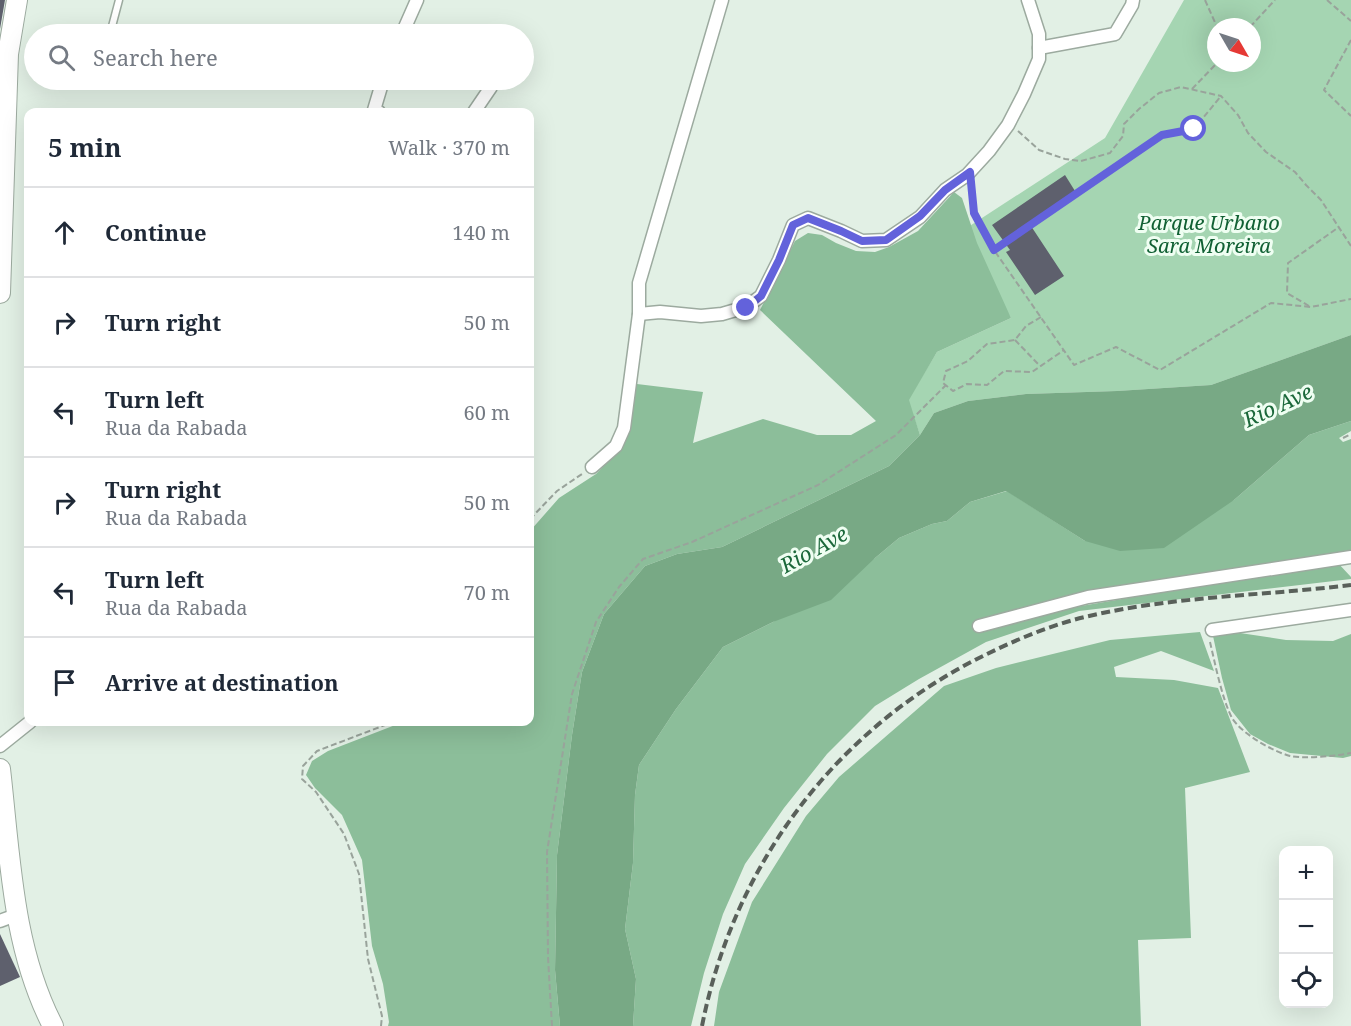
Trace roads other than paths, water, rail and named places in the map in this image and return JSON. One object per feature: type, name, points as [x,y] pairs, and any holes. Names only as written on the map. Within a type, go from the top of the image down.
[{"type":"main road","points":[[0,293],[8,54],[17,0]]},
{"type":"main road","points":[[0,769],[8,918],[26,955],[46,1013],[53,1026]]},
{"type":"street","points":[[406,24],[417,0]]},
{"type":"street","points":[[592,467],[616,446],[624,428],[639,314],[639,283],[722,0]]},
{"type":"street","points":[[639,314],[660,312],[701,316],[746,308],[761,296],[793,225],[808,218],[862,241],[886,240],[920,216],[945,190],[970,172],[989,151],[1008,125],[1024,94],[1039,59],[1039,34],[1028,0]]},
{"type":"street","points":[[1039,48],[1115,34],[1133,0]]},
{"type":"street","points":[[375,108],[380,90]]},
{"type":"street","points":[[477,108],[489,90]]},
{"type":"street","points":[[980,626],[1088,597],[1351,557]]},
{"type":"street","points":[[1212,630],[1351,610]]},
{"type":"street","points":[[0,746],[25,726]]},
{"type":"lane","points":[[112,24],[118,0]]},
{"type":"water","name":"Rio Ave","points":[[1351,335],[1351,421],[1309,435],[1234,500],[1164,548],[1120,551],[1085,541],[1006,491],[970,502],[947,521],[932,524],[899,538],[831,600],[773,622],[723,647],[676,709],[639,765],[635,795],[633,863],[625,929],[636,979],[633,1026],[560,1026],[555,970],[557,855],[582,672],[604,614],[645,566],[677,554],[722,547],[889,466],[920,435],[934,413],[968,401],[1026,394],[1211,385]]},
{"type":"railway","points":[[702,1026],[717,966],[739,909],[767,856],[801,806],[840,760],[884,720],[933,684],[987,654],[1047,628],[1072,620],[1151,605],[1351,585]]},
{"type":"park label","name":"Parque Urbano Sara Moreira","points":[[1209,234]]}]
